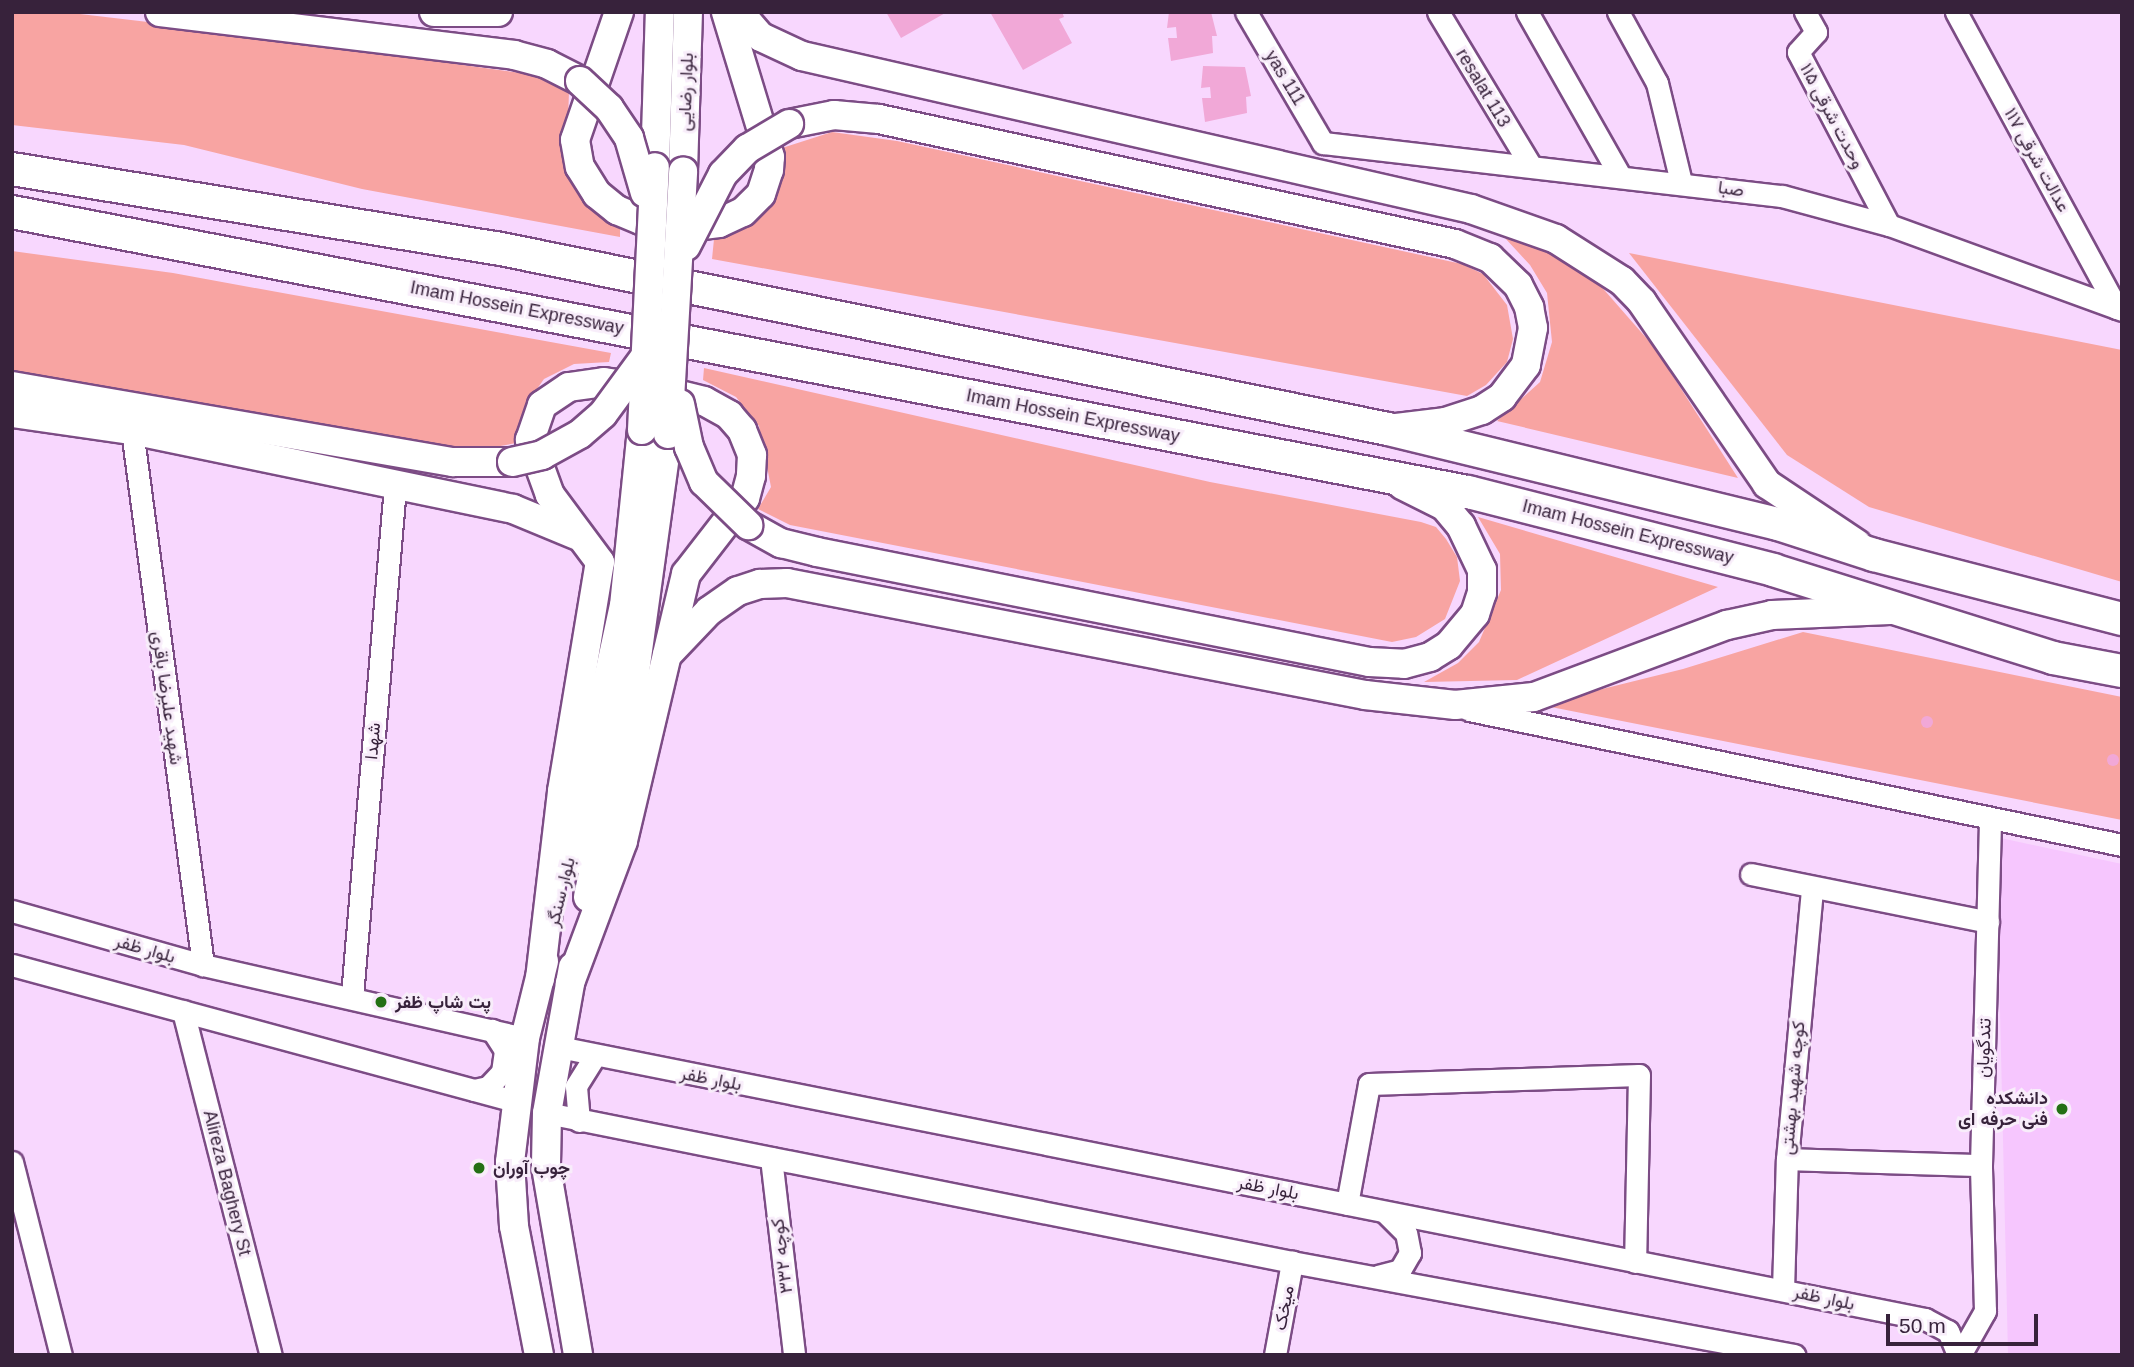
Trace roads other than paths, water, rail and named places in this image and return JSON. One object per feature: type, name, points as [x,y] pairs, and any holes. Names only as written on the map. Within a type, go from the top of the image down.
[{"type":"highway","points":[[12,169],[496,248],[1388,429],[1778,524],[1874,555],[2122,619]]},
{"type":"highway","name":"Imam Hossein Expressway","points":[[12,212],[1384,475],[1663,540],[1901,609],[2053,658],[2122,671]]},
{"type":"main road","points":[[160,12],[505,54],[547,64],[580,81],[613,113],[636,153],[666,260],[655,432]]},
{"type":"main road","points":[[434,12],[498,12]]},
{"type":"main road","points":[[619,12],[575,141],[580,167],[597,194],[617,210],[641,220],[687,227],[719,223],[743,212],[761,194],[769,170],[770,157],[726,12]]},
{"type":"main road","name":"بلوار رضایی","points":[[660,12],[654,167],[666,260]]},
{"type":"main road","name":"بلوار رضایی","points":[[666,260],[683,171],[688,12]]},
{"type":"main road","points":[[739,12],[761,37],[802,56],[1471,209],[1556,239],[1611,273],[1642,302],[1767,484],[1874,555]]},
{"type":"main road","points":[[666,260],[723,174],[747,149],[789,124],[834,115],[879,119],[1455,244],[1490,258],[1518,285],[1529,307],[1533,328],[1526,365],[1502,397],[1482,410],[1446,422],[1388,429]]},
{"type":"main road","points":[[660,357],[695,466],[718,499],[748,525],[781,543],[1369,662],[1404,664],[1430,657],[1463,631],[1482,593],[1482,570],[1461,526],[1444,506],[1384,475]]},
{"type":"main road","points":[[12,386],[453,462],[512,462],[542,455],[580,435],[660,357]]},
{"type":"main road","points":[[540,979],[562,791],[600,562],[550,495],[530,440],[542,405],[554,394],[589,383],[660,390],[704,401],[729,415],[742,430],[752,454],[745,498],[686,574],[623,841],[569,983]]},
{"type":"main road","points":[[12,413],[132,430],[529,514],[584,540]]},
{"type":"main road","name":"بلوار سنگر","points":[[539,1355],[511,1193],[515,1101],[525,1038],[583,802],[624,606],[655,432]]},
{"type":"main road","name":"بلوار سنگر","points":[[578,1355],[548,1193],[547,1113],[569,983],[634,679],[655,432]]},
{"type":"main road","points":[[667,655],[709,611],[738,591],[760,584],[787,583],[1365,695],[1440,703],[1534,697],[1727,625],[1772,615],[1901,609]]},
{"type":"street","name":"yas 111","points":[[1246,12],[1324,143]]},
{"type":"street","name":"resalat 113","points":[[1438,12],[1529,163]]},
{"type":"street","points":[[1527,12],[1619,174]]},
{"type":"street","points":[[1618,12],[1657,83],[1681,182]]},
{"type":"street","name":"۱۱۵ وحدت شرقی","points":[[1805,12],[1816,32],[1798,52],[1889,225]]},
{"type":"street","name":"۱۱۷ عدالت شرقی","points":[[1959,13],[2120,309]]},
{"type":"street","name":"صبا","points":[[1324,143],[1529,163],[1782,196],[1889,225],[2120,309]]},
{"type":"street","name":"شهید علیرضا باقری","points":[[132,430],[203,965]]},
{"type":"street","name":"شهدا","points":[[352,996],[395,486]]},
{"type":"street","points":[[1440,703],[2122,845]]},
{"type":"street","name":"تندگویان","points":[[1959,1355],[1985,1311],[1981,1165],[1990,818]]},
{"type":"street","points":[[1751,874],[1987,922]]},
{"type":"street","name":"کوچه شهید بهشتی","points":[[1783,1290],[1787,1159],[1812,887]]},
{"type":"street","name":"بلوار ظفر","points":[[12,911],[203,965],[352,996],[525,1038]]},
{"type":"street","points":[[12,965],[515,1101]]},
{"type":"street","name":"Alireza Baghery St","points":[[183,1012],[271,1355]]},
{"type":"street","points":[[474,1090],[488,1087],[502,1072],[505,1051],[492,1030]]},
{"type":"street","name":"بلوار ظفر","points":[[559,1047],[1925,1319],[1948,1331],[1959,1355]]},
{"type":"street","points":[[579,1121],[576,1086],[596,1056]]},
{"type":"street","points":[[1347,1204],[1369,1084],[1639,1074],[1635,1262]]},
{"type":"street","points":[[547,1113],[1293,1262],[1794,1355]]},
{"type":"street","name":"کوچه ۳۳۲","points":[[771,1158],[794,1355]]},
{"type":"street","points":[[1787,1159],[1981,1165]]},
{"type":"street","points":[[12,1162],[61,1355]]},
{"type":"street","points":[[1373,1276],[1400,1270],[1410,1252],[1406,1233],[1387,1213]]},
{"type":"street","name":"میخک","points":[[1275,1355],[1293,1262]]},
{"type":"place","name":"پت شاپ ظفر","points":[[381,1002]]},
{"type":"place","name":"دانشکده فنی حرفه ای","points":[[2062,1109]]},
{"type":"place","name":"چوب آوران","points":[[479,1168]]}]
